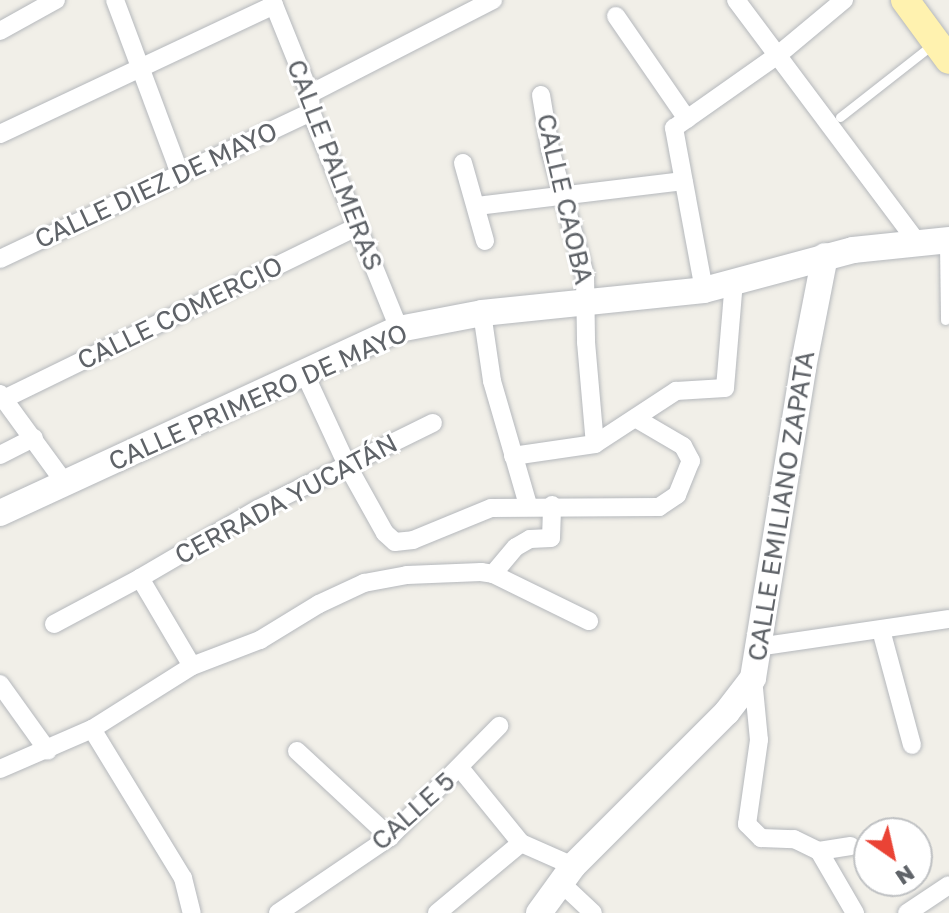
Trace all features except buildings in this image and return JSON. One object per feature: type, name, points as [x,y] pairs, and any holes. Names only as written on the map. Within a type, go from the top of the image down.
[{"type":"main road","points":[[905,0],[942,51]]},
{"type":"street","points":[[0,31],[56,0]]},
{"type":"street","points":[[115,0],[137,67],[180,174]]},
{"type":"street","name":"CALLE DIEZ DE MAYO","points":[[0,259],[180,174],[493,0]]},
{"type":"street","points":[[736,0],[918,243]]},
{"type":"street","points":[[680,124],[778,55],[844,0]]},
{"type":"street","points":[[0,134],[273,2]]},
{"type":"street","name":"CALLE PALMERAS","points":[[273,2],[356,227],[399,329]]},
{"type":"street","points":[[616,16],[680,124],[683,181],[704,290]]},
{"type":"street","name":"CALLE CAOBA","points":[[541,95],[550,149],[585,275],[586,342],[595,444]]},
{"type":"street","points":[[463,163],[485,241]]},
{"type":"street","points":[[477,206],[683,181]]},
{"type":"street","name":"CALLE COMERCIO","points":[[2,396],[356,227]]},
{"type":"street","name":"CALLE PRIMERO DE MAYO","points":[[0,513],[399,329],[482,313],[704,290],[825,256],[946,241]]},
{"type":"street","name":"CALLE EMILIANO ZAPATA","points":[[539,913],[566,874],[727,712],[753,678],[803,368],[825,256]]},
{"type":"street","points":[[513,456],[595,444],[676,391],[725,388],[734,281]]},
{"type":"street","points":[[482,313],[492,381],[528,505]]},
{"type":"street","points":[[304,372],[346,463],[385,533],[395,542],[413,540],[491,508],[528,505],[659,507],[677,495],[691,461],[683,446],[637,419]]},
{"type":"street","points":[[2,396],[65,483]]},
{"type":"street","name":"CERRADA YUCATÁN","points":[[54,624],[258,509],[346,463],[433,423]]},
{"type":"street","points":[[0,455],[34,438]]},
{"type":"street","points":[[493,574],[516,547],[530,539],[551,538],[552,505]]},
{"type":"street","points":[[0,769],[48,751],[92,729],[192,666],[260,640],[319,604],[364,583],[407,575],[493,574],[589,621]]},
{"type":"street","points":[[140,578],[192,666]]},
{"type":"street","points":[[757,647],[949,619]]},
{"type":"street","points":[[881,630],[912,745]]},
{"type":"street","points":[[753,678],[759,740],[747,824],[761,838],[794,839],[819,851],[855,913]]},
{"type":"street","points":[[0,684],[48,751]]},
{"type":"street","points":[[460,768],[499,726]]},
{"type":"street","points":[[92,729],[183,878],[192,913]]},
{"type":"street","points":[[297,751],[390,837]]},
{"type":"street","name":"CALLE 5","points":[[278,913],[390,837],[460,768],[521,843],[566,874],[593,913]]},
{"type":"street","points":[[437,913],[521,843]]},
{"type":"street","points":[[819,851],[851,846]]},
{"type":"street","points":[[907,913],[934,906],[949,885]]},
{"type":"lane","points":[[840,117],[942,51]]},
{"type":"lane","points":[[945,320],[946,241]]}]
